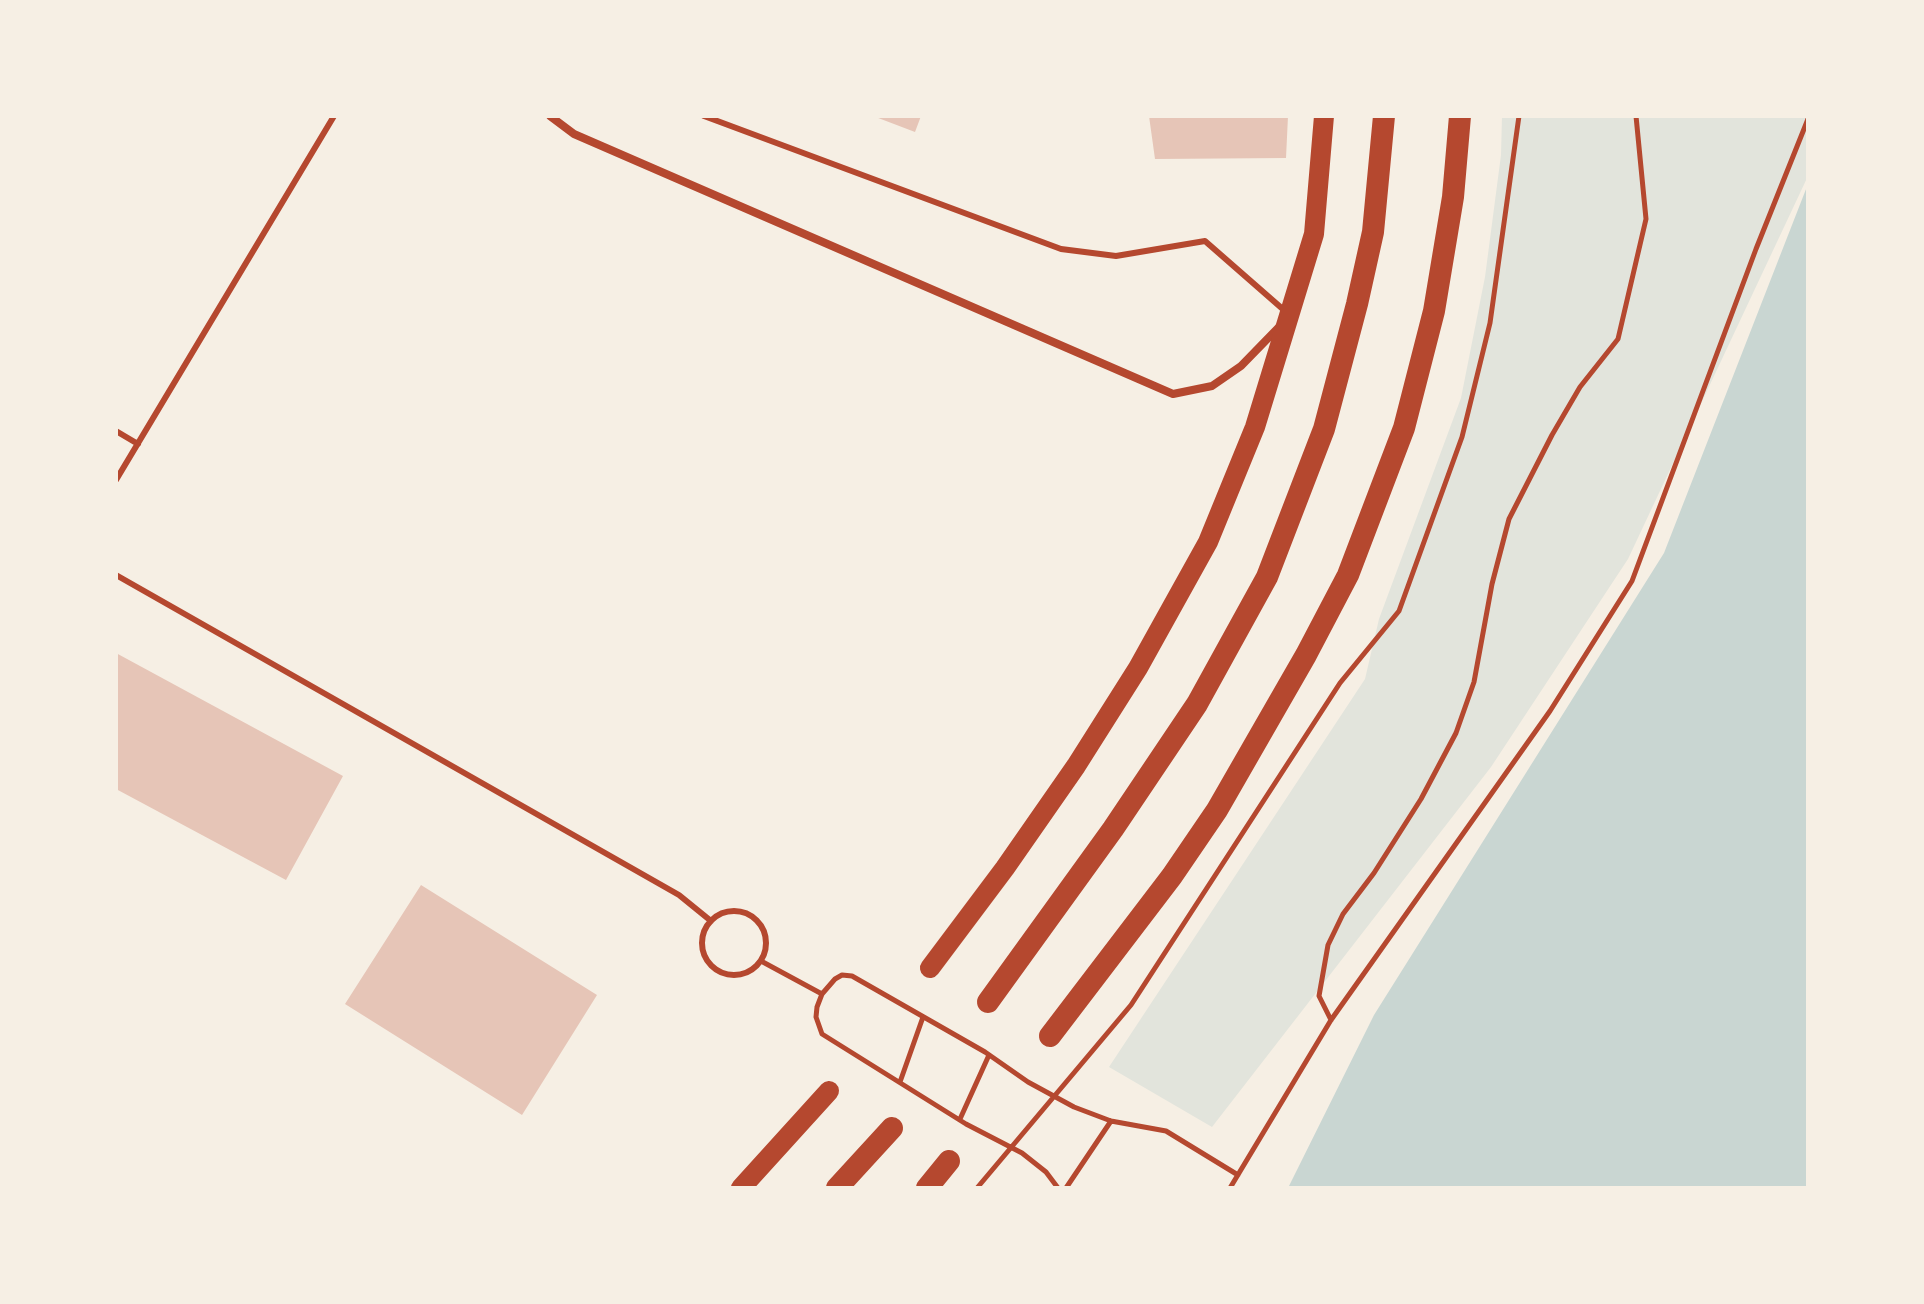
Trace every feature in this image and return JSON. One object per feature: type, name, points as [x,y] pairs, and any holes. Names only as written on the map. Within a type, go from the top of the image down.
[{"type":"highway","points":[[988,1002],[1113,829],[1197,704],[1267,577],[1324,429],[1357,304],[1373,232],[1384,116]]},
{"type":"highway","points":[[1050,1036],[1172,876],[1217,810],[1348,575],[1404,428],[1434,311],[1453,197],[1460,116]]},
{"type":"highway","points":[[837,1188],[892,1128]]},
{"type":"highway","points":[[927,1188],[949,1161]]},
{"type":"main road","points":[[930,968],[1076,766],[1175,605],[1208,542],[1255,427],[1314,234],[1324,116]]},
{"type":"main road","points":[[741,1188],[829,1091]]},
{"type":"street","points":[[550,116],[574,134],[1173,394],[1212,386],[1241,366],[1291,315]]},
{"type":"lane","points":[[116,480],[334,116]]},
{"type":"lane","points":[[704,116],[1061,249],[1116,256],[1205,241],[1291,315]]},
{"type":"lane","points":[[116,431],[138,444]]},
{"type":"lane","points":[[116,575],[679,895],[711,921]]},
{"type":"lane","points":[[732,911],[744,913],[762,927],[766,939],[761,961],[753,970],[742,975],[719,972],[703,954],[704,931],[720,914],[732,911]]},
{"type":"path","points":[[977,1188],[1131,1005],[1340,683],[1399,611],[1462,437],[1490,323],[1519,116]]},
{"type":"path","points":[[1331,1020],[1319,996],[1328,945],[1343,914],[1374,873],[1421,799],[1456,733],[1474,682],[1492,584],[1509,519],[1580,387],[1618,339],[1646,219],[1637,124],[1639,116]]},
{"type":"path","points":[[1230,1188],[1331,1020],[1550,711],[1632,581],[1808,119]]},
{"type":"path","points":[[761,961],[822,994]]},
{"type":"path","points":[[1058,1188],[1035,1162],[822,1034],[816,1017],[822,994],[838,977],[847,975],[989,1055],[1050,1095],[1111,1121],[1166,1131],[1238,1175]]},
{"type":"path","points":[[900,1082],[923,1017]]},
{"type":"path","points":[[960,1119],[989,1055]]},
{"type":"path","points":[[1066,1188],[1111,1121]]},
{"type":"shaded area","points":[[1502,116],[1808,116],[1808,176],[1628,559],[1491,767],[1212,1127],[1109,1067],[1365,679],[1379,619],[1461,398],[1485,277],[1501,155]]},
{"type":"shaded area","points":[[1808,184],[1808,1188],[1288,1188],[1374,1015],[1664,553]]},
{"type":"building","points":[[873,116],[921,116],[915,132]]},
{"type":"building","points":[[1149,116],[1288,116],[1286,158],[1155,159]]},
{"type":"building","points":[[116,653],[343,776],[286,880],[116,789]]},
{"type":"building","points":[[421,885],[597,995],[522,1115],[345,1004]]}]
